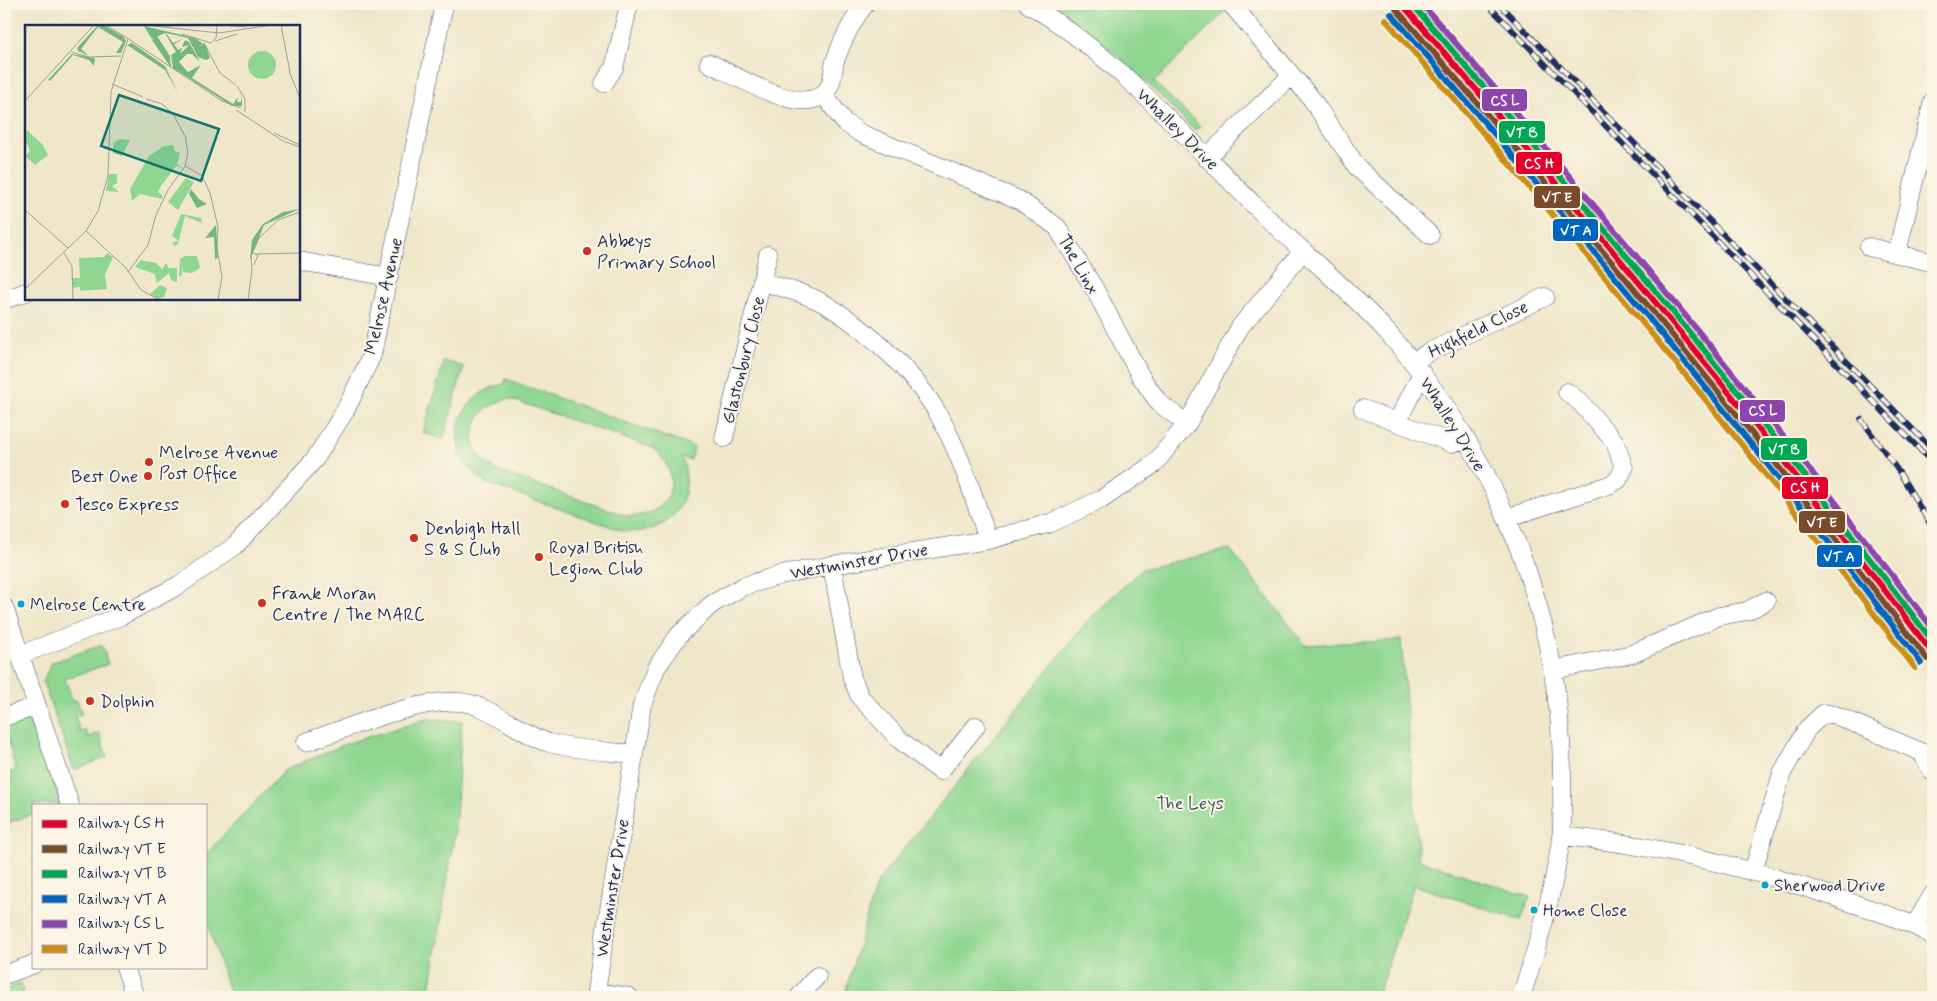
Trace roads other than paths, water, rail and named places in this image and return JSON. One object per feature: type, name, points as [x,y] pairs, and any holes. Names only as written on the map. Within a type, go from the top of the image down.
[{"type":"street","name":"Melrose Avenue","points":[[20,655],[49,646],[140,608],[179,585],[235,546],[315,459],[345,411],[372,355],[444,4]]},
{"type":"street","points":[[604,83],[614,68],[629,4]]},
{"type":"street","points":[[709,62],[790,101],[814,101],[824,95],[830,86],[842,42],[865,4]]},
{"type":"street","name":"Whalley Drive","points":[[1028,4],[1096,53],[1146,96],[1206,158],[1388,332],[1418,368],[1466,438],[1506,518],[1538,602],[1554,670],[1562,750],[1561,836],[1546,919],[1521,997]]},
{"type":"street","points":[[1231,4],[1290,76],[1311,98],[1357,167],[1431,234]]},
{"type":"street","points":[[1206,158],[1290,76]]},
{"type":"street","name":"The Linx","points":[[824,95],[844,122],[860,133],[1019,200],[1057,226],[1094,288],[1141,377],[1159,404],[1187,424]]},
{"type":"street","points":[[1897,253],[1933,101]]},
{"type":"street","points":[[1870,247],[1926,261]]},
{"type":"street","name":"Westminster Drive","points":[[596,994],[632,754],[642,705],[656,668],[685,629],[712,604],[744,586],[781,575],[832,565],[988,540],[1051,523],[1102,499],[1154,464],[1187,424],[1240,327],[1303,251]]},
{"type":"street","name":"Glastonbury Close","points":[[724,438],[768,255]]},
{"type":"street","points":[[300,260],[389,277]]},
{"type":"street","name":"Glastonbury Close","points":[[762,282],[829,307],[879,345],[909,374],[942,421],[966,472],[988,540]]},
{"type":"street","points":[[4,300],[25,292]]},
{"type":"street","name":"Highfield Close","points":[[1418,368],[1426,353],[1545,296]]},
{"type":"street","points":[[1397,422],[1418,368]]},
{"type":"street","points":[[1506,518],[1609,486],[1618,480],[1624,468],[1615,442],[1580,402],[1566,392]]},
{"type":"street","points":[[1363,409],[1451,443],[1466,438]]},
{"type":"street","points":[[832,565],[852,678],[860,698],[877,718],[900,740],[940,771],[976,726]]},
{"type":"street","points":[[1554,670],[1632,654],[1719,616],[1747,611],[1766,601]]},
{"type":"street","points":[[4,607],[70,804]]},
{"type":"street","points":[[306,742],[397,712],[425,706],[460,702],[508,721],[549,743],[632,754]]},
{"type":"street","points":[[4,717],[37,706]]},
{"type":"street","points":[[1752,872],[1782,774],[1807,729],[1824,713],[1835,715],[1921,752],[1933,772]]},
{"type":"street","points":[[1561,836],[1658,849],[1752,872],[1820,892],[1915,925],[1933,936]]},
{"type":"street","points":[[1915,925],[1933,894]]},
{"type":"street","points":[[4,974],[32,965]]},
{"type":"street","points":[[125,968],[135,997]]},
{"type":"street","points":[[799,997],[817,976]]},
{"type":"street","points":[[596,994],[629,997]]},
{"type":"railway","points":[[1487,4],[1933,463]]},
{"type":"railway","points":[[1499,4],[1933,450]]},
{"type":"railway","points":[[1861,419],[1899,472],[1933,529]]},
{"type":"place","name":"Abbeys Primary School","points":[[587,251]]},
{"type":"place","name":"Melrose Avenue Post Office","points":[[149,462]]},
{"type":"place","name":"Best One","points":[[148,476]]},
{"type":"place","name":"Tesco Express","points":[[65,504]]},
{"type":"place","name":"Denbigh Hall S & S Club","points":[[414,538]]},
{"type":"place","name":"Royal British Legion Club","points":[[539,557]]},
{"type":"place","name":"Frank Moran Centre / The MARC","points":[[262,603]]},
{"type":"place","name":"Melrose Centre","points":[[21,604]]},
{"type":"place","name":"Dolphin","points":[[90,701]]},
{"type":"place","name":"Sherwood Drive","points":[[1765,885]]},
{"type":"place","name":"Home Close","points":[[1534,910]]},
{"type":"park label","name":"The Leys","points":[[1190,803]]}]
